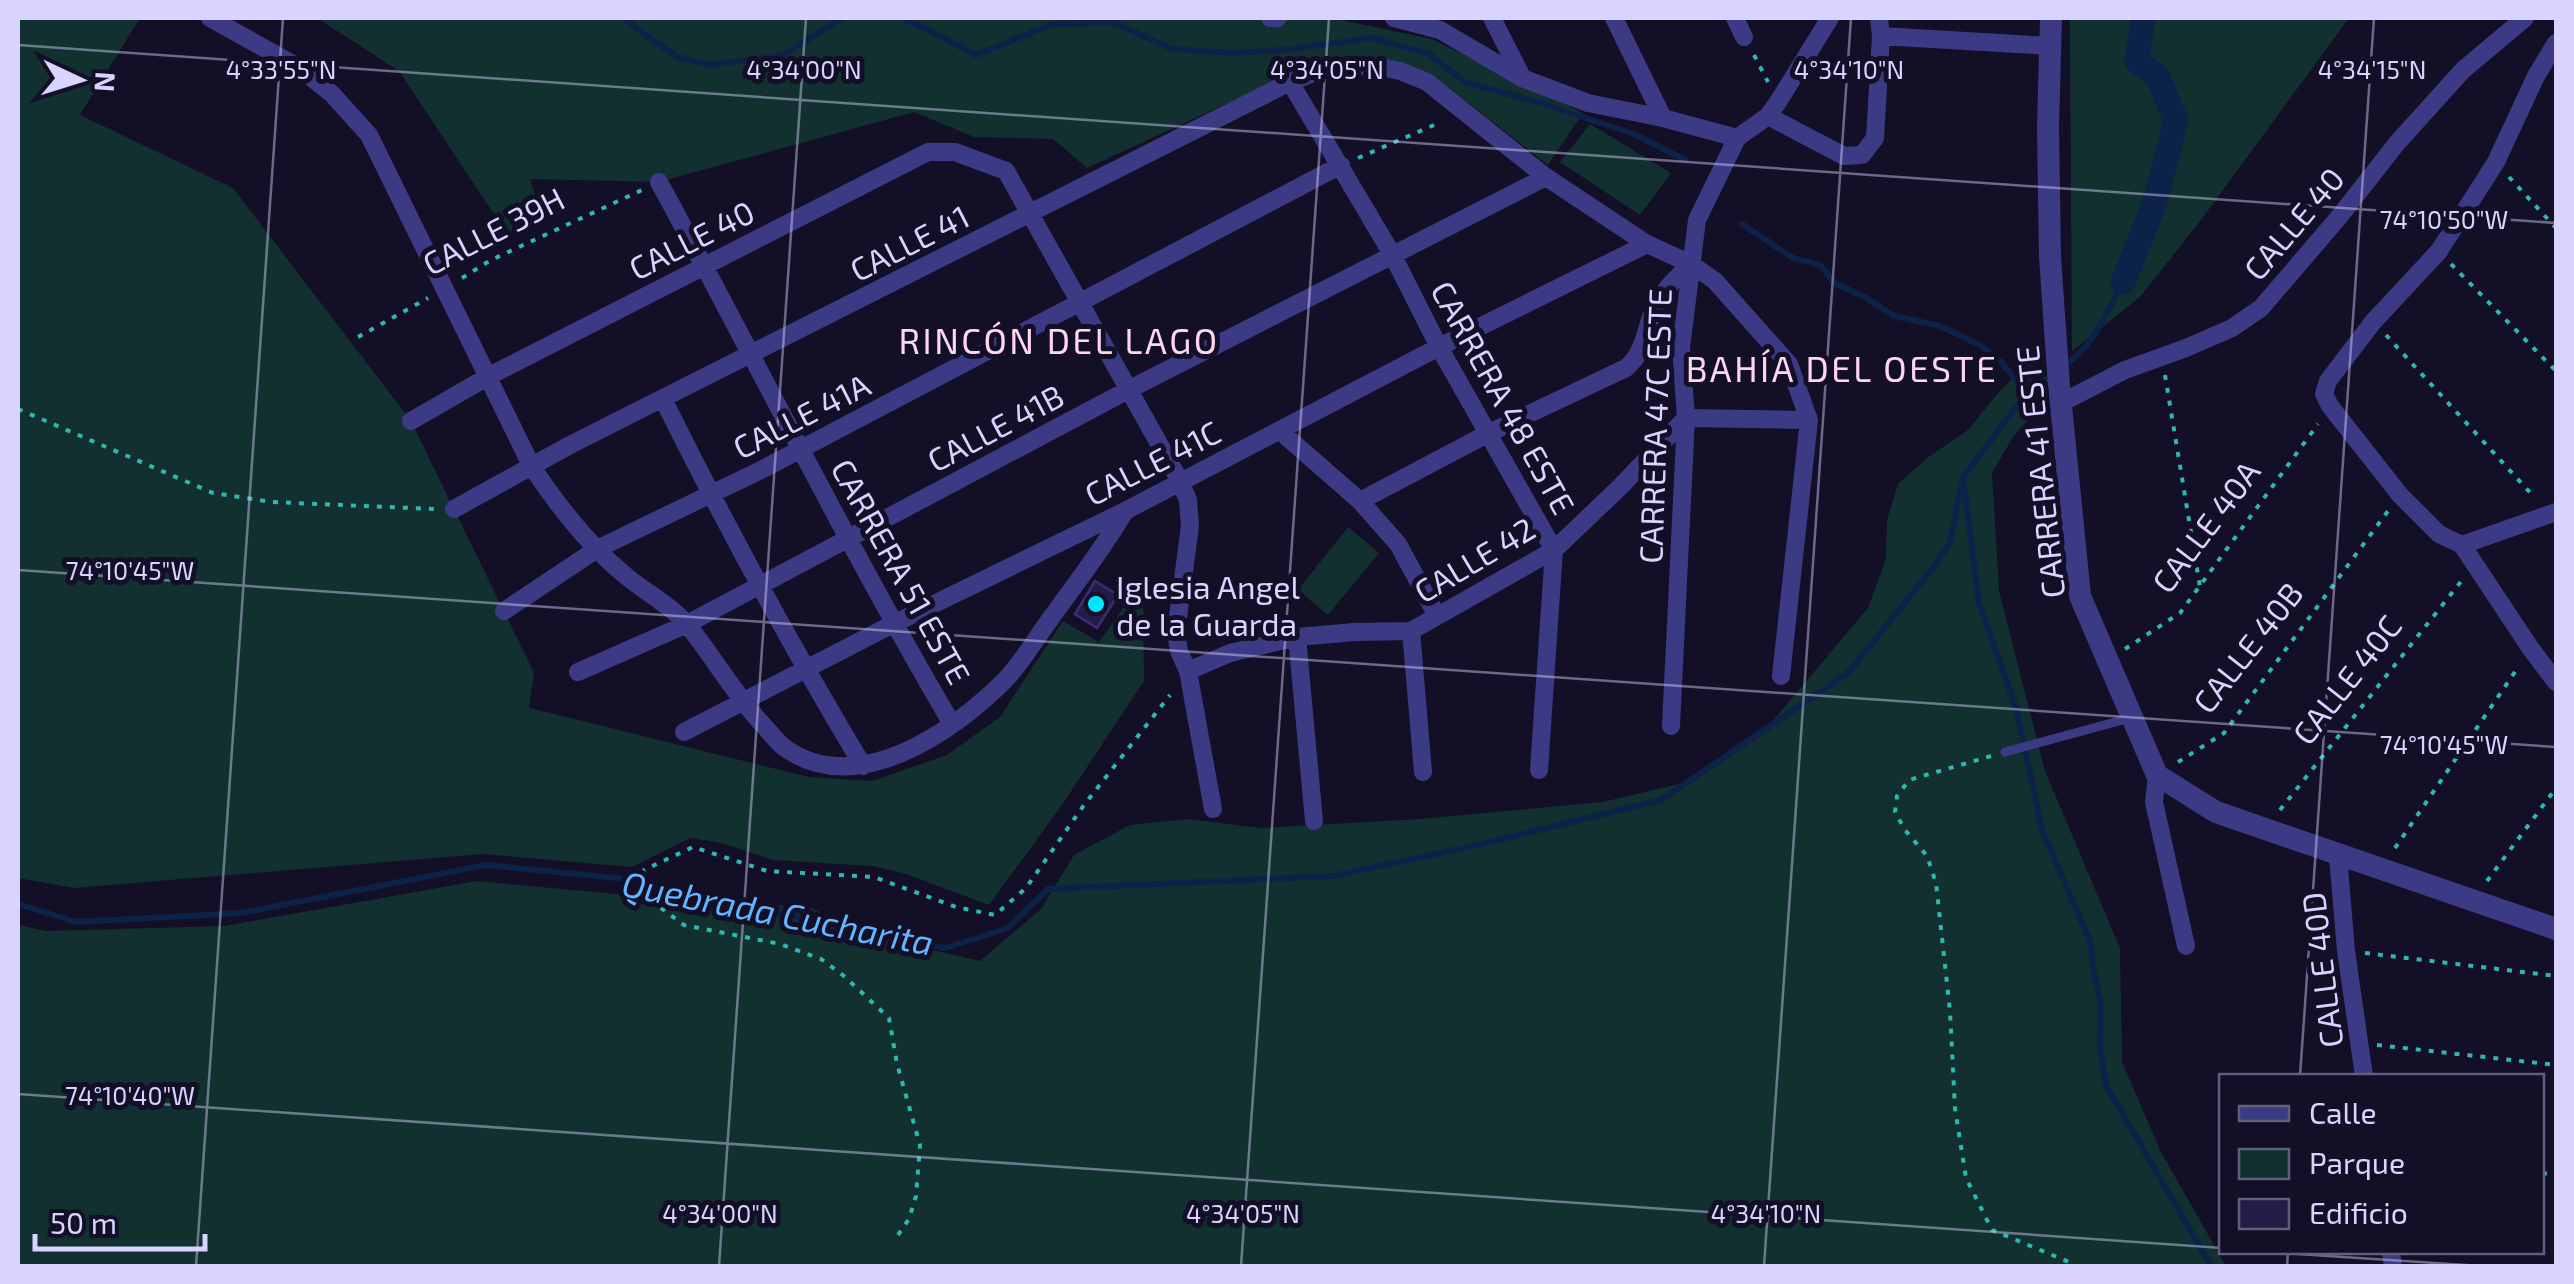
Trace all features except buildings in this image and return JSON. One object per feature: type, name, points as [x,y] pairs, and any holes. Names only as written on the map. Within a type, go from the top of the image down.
[{"type":"street","points":[[210,18],[298,68],[332,94],[369,135],[532,467],[553,498],[627,578],[668,604],[687,624],[742,703],[785,748],[822,765],[863,766],[916,747],[952,724],[1010,674],[1110,537],[1124,511]]},
{"type":"street","points":[[1394,18],[1440,30],[1522,78],[1588,103],[1738,138],[1773,109],[1830,18]]},
{"type":"street","points":[[1492,18],[1522,78]]},
{"type":"street","points":[[1614,18],[1663,118]]},
{"type":"street","points":[[1735,18],[1744,37]]},
{"type":"street","name":"CARRERA 41 ESTE","points":[[2051,18],[2050,257],[2080,596],[2156,776]]},
{"type":"street","name":"CALLE 40","points":[[2060,394],[2232,328],[2261,308],[2339,218],[2397,142],[2450,84],[2526,18]]},
{"type":"street","points":[[1773,109],[1844,156],[1862,154],[1875,138],[1880,27],[2050,46]]},
{"type":"street","points":[[2556,43],[2536,76],[2496,162],[2439,251],[2328,380],[2327,400],[2400,495],[2439,534],[2462,545],[2556,682]]},
{"type":"street","name":"CALLE 41","points":[[454,509],[570,444],[1290,82],[1326,68],[1370,66],[1400,71],[1427,82],[1464,112]]},
{"type":"street","name":"CARRERA 48 ESTE","points":[[1290,82],[1392,254],[1439,347],[1554,550],[1539,770]]},
{"type":"street","points":[[1464,112],[1546,177],[1647,244],[1691,264],[1715,281],[1788,364],[1809,420],[1781,676]]},
{"type":"street","name":"CARRERA 47C ESTE","points":[[1671,726],[1686,418],[1681,348],[1697,220],[1738,138]]},
{"type":"street","name":"CALLE 40","points":[[411,421],[489,376],[928,152],[955,152],[1006,171],[1030,214]]},
{"type":"street","name":"CALLE 41A","points":[[504,611],[597,549],[801,449],[1341,165]]},
{"type":"street","name":"CALLE 41B","points":[[578,672],[687,624],[1130,389],[1546,177]]},
{"type":"street","name":"CARRERA 51 ESTE","points":[[659,182],[893,624],[952,724]]},
{"type":"street","points":[[1030,214],[1188,500],[1190,526],[1176,632],[1188,671],[1213,809]]},
{"type":"street","name":"CALLE 41C","points":[[684,732],[1647,244]]},
{"type":"street","points":[[1360,502],[1489,432],[1626,368],[1640,352],[1666,288],[1691,264]]},
{"type":"street","points":[[663,400],[759,587],[863,766]]},
{"type":"street","points":[[1686,418],[1809,420]]},
{"type":"street","name":"CALLE 42","points":[[1188,671],[1230,653],[1297,638],[1411,632],[1554,550],[1686,418]]},
{"type":"street","points":[[1280,431],[1360,502],[1398,544],[1438,616]]},
{"type":"street","points":[[2462,545],[2554,513]]},
{"type":"street","points":[[1411,632],[1423,772]]},
{"type":"street","points":[[1297,638],[1314,821]]},
{"type":"street","points":[[2186,946],[2154,802],[2156,776],[2216,812],[2556,929]]},
{"type":"street","name":"CALLE 40D","points":[[2338,856],[2346,951],[2364,1074]]},
{"type":"lane","points":[[2006,752],[2132,717]]},
{"type":"path","points":[[1744,37],[1773,109]]},
{"type":"path","points":[[1341,165],[1464,112]]},
{"type":"path","points":[[2496,162],[2556,228]]},
{"type":"path","name":"CALLE 39H","points":[[358,337],[491,260],[659,182]]},
{"type":"path","points":[[2439,251],[2556,371]]},
{"type":"path","points":[[2374,322],[2523,486],[2554,513]]},
{"type":"path","points":[[2162,357],[2200,587]]},
{"type":"path","name":"CALLE 40A","points":[[2108,660],[2180,614],[2327,400]]},
{"type":"path","points":[[18,409],[212,493],[272,502],[454,509]]},
{"type":"path","name":"CALLE 40B","points":[[2156,776],[2224,732],[2400,495]]},
{"type":"path","name":"CALLE 40C","points":[[2264,830],[2475,564]]},
{"type":"path","points":[[2381,869],[2530,649]]},
{"type":"path","points":[[898,1235],[909,1219],[916,1196],[920,1145],[897,1064],[889,1018],[822,959],[780,944],[684,925],[636,890],[644,870],[693,847],[768,871],[874,877],[956,907],[996,915],[1026,888],[1188,671]]},
{"type":"path","points":[[2006,752],[1908,780],[1897,796],[1895,812],[1928,856],[1936,883],[1950,1011],[1955,1109],[1966,1178],[1992,1230],[2072,1266]]},
{"type":"path","points":[[2472,901],[2556,788]]},
{"type":"path","points":[[2346,951],[2556,976]]},
{"type":"path","points":[[2360,1043],[2556,1065]]},
{"type":"green space","points":[[18,18],[140,18],[80,115],[233,188],[411,421],[534,673],[529,708],[809,777],[872,781],[947,755],[1000,717],[1063,621],[1099,642],[1143,580],[1144,681],[1062,805],[989,905],[906,874],[872,866],[772,860],[722,843],[690,838],[632,867],[483,854],[74,888],[18,878]]},
{"type":"green space","points":[[317,18],[1331,18],[1432,39],[1583,113],[1548,165],[1444,84],[1390,60],[1328,57],[1087,168],[1053,139],[974,137],[914,112],[659,182],[530,179],[543,220],[507,234],[399,71]]},
{"type":"green space","points":[[2070,18],[2349,18],[2140,297],[2072,351]]},
{"type":"green space","points":[[1590,124],[1671,173],[1640,215],[1560,162]]},
{"type":"green space","points":[[2032,359],[2042,404],[2013,437],[1992,473],[1999,591],[2045,771],[2120,948],[2122,1062],[2161,1152],[2226,1266],[18,1266],[18,925],[46,931],[224,926],[477,881],[808,907],[891,940],[980,961],[1041,909],[1074,855],[1130,825],[1188,819],[1261,828],[1420,819],[1603,802],[1683,783],[1771,723],[1868,608],[1886,559],[1887,520],[1898,484],[1968,430]]},
{"type":"green space","points":[[1348,527],[1379,553],[1328,615],[1298,590]]},
{"type":"waterway","points":[[624,18],[678,57],[710,65],[781,56],[843,18]]},
{"type":"waterway","points":[[904,18],[976,55],[1053,24],[1115,23],[1172,49],[1232,53],[1372,38],[1429,54],[1465,82],[1634,134],[1685,160]]},
{"type":"waterway","points":[[2123,282],[2154,205],[2176,120],[2157,75],[2137,62],[2143,18]]},
{"type":"waterway","points":[[1742,224],[1793,258],[1820,265],[1836,284],[1894,316],[1940,326],[1978,344],[2000,361],[2027,393]]},
{"type":"waterway","points":[[2064,366],[2091,339],[2123,282]]},
{"type":"waterway","points":[[2054,373],[2027,393],[1963,477],[1979,603],[2016,707],[2042,830],[2090,941],[2101,1003],[2100,1047],[2106,1085],[2211,1266]]},
{"type":"waterway","name":"Quebrada Cucharita","points":[[18,904],[76,922],[241,913],[486,865],[637,880],[945,948],[1008,928],[1048,889],[1333,876],[1478,845],[1661,800],[1848,673],[1950,542],[1963,477]]},
{"type":"place","name":"Iglesia Angel de la Guarda","points":[[1096,604]]},
{"type":"district","name":"RINCÓN DEL LAGO","points":[[1059,340]]},
{"type":"district","name":"BAHÍA DEL OESTE","points":[[1842,368]]}]
